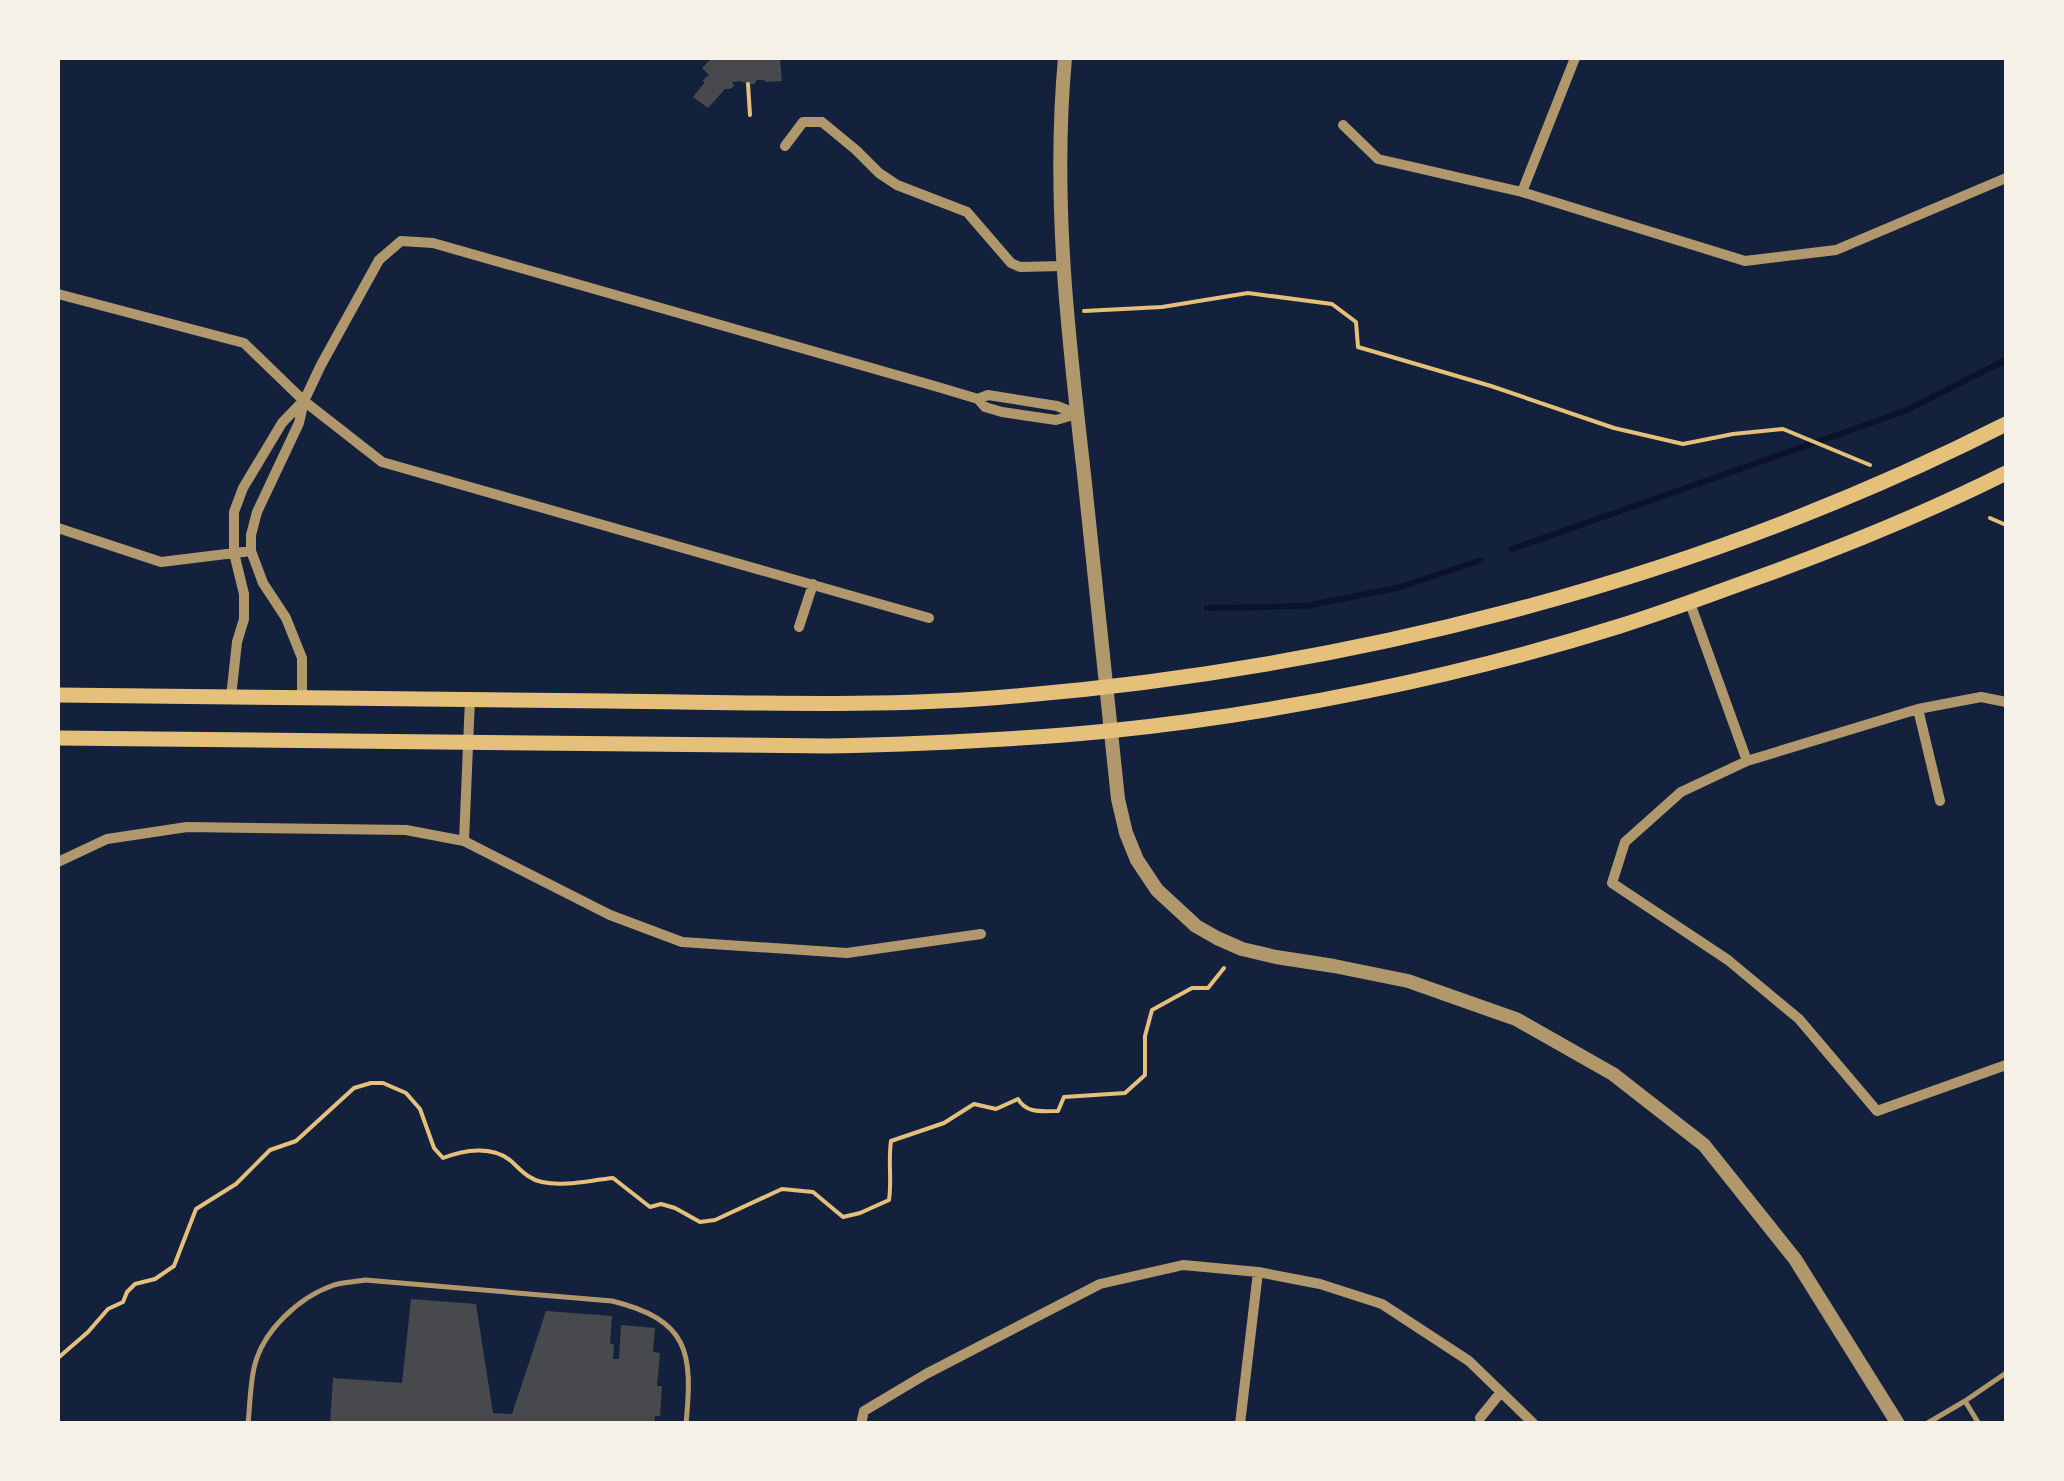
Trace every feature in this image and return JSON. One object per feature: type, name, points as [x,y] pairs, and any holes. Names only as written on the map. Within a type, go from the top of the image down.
[{"type":"main road","points":[[58,695],[828,703],[975,699],[1258,667],[1455,626],[1604,586],[1868,488],[2006,424]]},
{"type":"main road","points":[[58,738],[468,744],[899,744],[1111,730],[1384,687],[1599,632],[1810,558],[2006,473]]},
{"type":"street","points":[[1065,58],[1059,159],[1066,312],[1118,800],[1137,860],[1156,890],[1196,926],[1217,938],[1276,958],[1408,981],[1516,1018],[1613,1074],[1704,1145],[1795,1258],[1898,1424]]},
{"type":"street","points":[[1522,192],[1575,58]]},
{"type":"street","points":[[785,146],[799,126],[809,121],[822,122],[896,185],[967,212],[1011,264],[1062,266]]},
{"type":"street","points":[[1343,125],[1378,159],[1522,192],[1745,261],[1836,250],[2006,178]]},
{"type":"street","points":[[302,698],[302,658],[286,618],[263,584],[251,551],[251,534],[321,365],[379,260],[401,241],[433,244],[978,400],[986,407],[1056,420],[1077,414]]},
{"type":"street","points":[[58,294],[244,343],[304,400],[382,462],[929,618]]},
{"type":"street","points":[[231,697],[236,642],[244,619],[244,594],[234,553],[234,512],[282,423],[304,400]]},
{"type":"street","points":[[58,528],[160,562],[251,551]]},
{"type":"street","points":[[798,627],[813,584]]},
{"type":"street","points":[[1690,603],[1747,762]]},
{"type":"street","points":[[2006,702],[1981,698],[1918,708],[1747,762],[1682,792],[1625,842],[1612,884],[1728,960],[1799,1020],[1878,1111],[2006,1066]]},
{"type":"street","points":[[464,841],[470,700]]},
{"type":"street","points":[[1918,708],[1940,802]]},
{"type":"street","points":[[58,862],[108,839],[187,827],[406,830],[464,841],[610,916],[682,942],[847,953],[981,934]]},
{"type":"street","points":[[861,1424],[864,1411],[926,1374],[1100,1284],[1183,1265],[1258,1272],[1320,1284],[1382,1304],[1469,1360],[1534,1424]]},
{"type":"street","points":[[1240,1424],[1258,1272]]},
{"type":"street","points":[[1480,1418],[1502,1392]]},
{"type":"lane","points":[[248,1424],[254,1365],[266,1338],[307,1298],[335,1285],[366,1280],[612,1301],[658,1317],[675,1332],[686,1354],[686,1424]]},
{"type":"lane","points":[[1926,1424],[2006,1373]]},
{"type":"lane","points":[[1965,1401],[1979,1424]]},
{"type":"path","points":[[748,84],[750,115]]},
{"type":"path","points":[[1066,312],[1162,306],[1248,294],[1332,304],[1356,322],[1358,346],[1614,428],[1683,444],[1783,429],[1870,465]]},
{"type":"path","points":[[1990,518],[2006,526]]},
{"type":"path","points":[[58,1358],[108,1309],[123,1302],[135,1284],[155,1280],[174,1266],[196,1209],[236,1184],[270,1150],[296,1141],[354,1088],[383,1083],[406,1093],[420,1109],[434,1148],[444,1158],[464,1150],[484,1151],[508,1158],[537,1182],[613,1178],[650,1207],[660,1204],[675,1208],[700,1222],[715,1220],[782,1189],[813,1192],[843,1217],[889,1200],[891,1142],[944,1124],[974,1104],[996,1109],[1018,1099],[1034,1112],[1058,1111],[1064,1097],[1126,1092],[1145,1075],[1146,1036],[1152,1010],[1192,988],[1208,988],[1224,968]]},
{"type":"building","points":[[708,58],[778,58],[782,81],[732,82],[734,86],[725,89],[708,108],[693,97],[709,75],[702,68]]},
{"type":"building","points":[[411,1299],[476,1304],[493,1413],[512,1414],[546,1311],[612,1316],[613,1359],[619,1359],[621,1325],[655,1328],[653,1352],[660,1353],[657,1386],[662,1386],[660,1416],[655,1416],[654,1424],[330,1424],[333,1378],[402,1383]]},
{"type":"waterway","points":[[1512,549],[1905,411],[2006,360]]},
{"type":"waterway","points":[[1207,608],[1306,606],[1397,588],[1481,560]]}]
